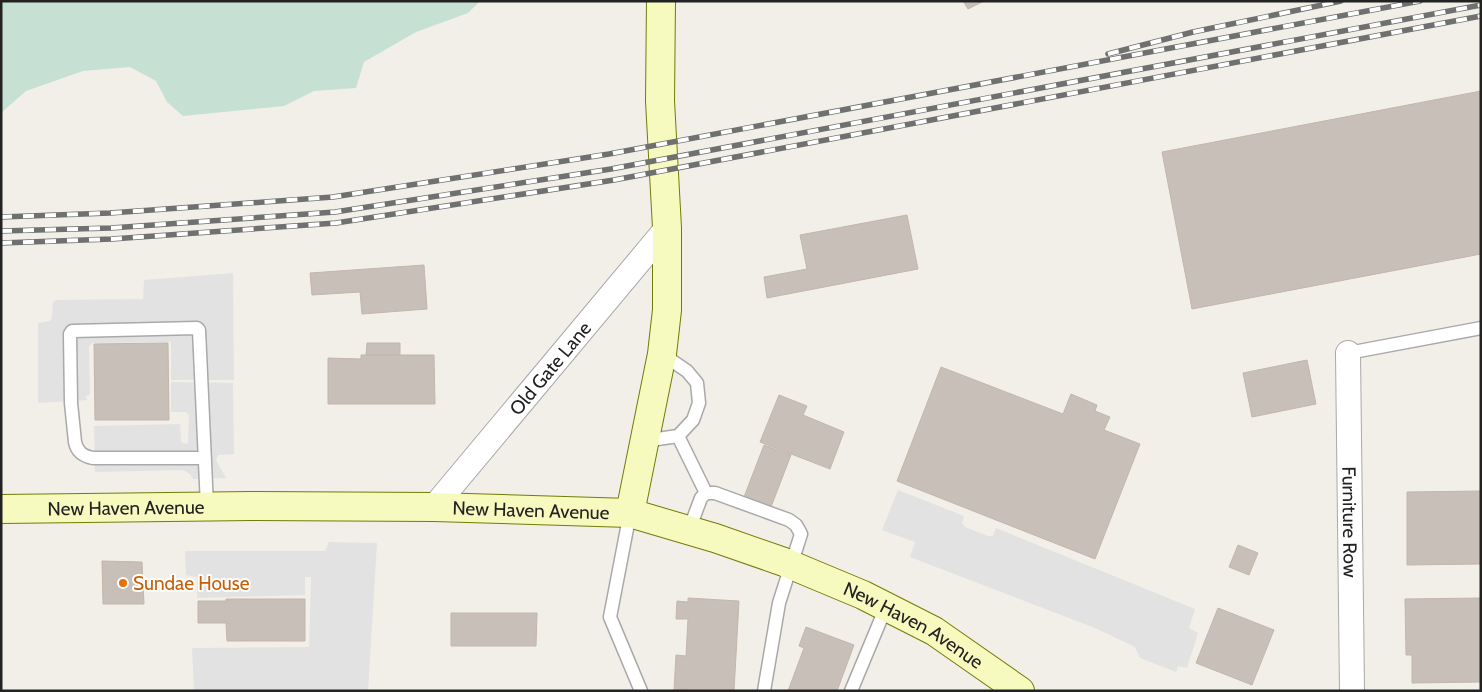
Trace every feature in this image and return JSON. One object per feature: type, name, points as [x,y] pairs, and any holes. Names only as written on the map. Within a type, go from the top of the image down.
[{"type":"main road","points":[[630,513],[662,354],[668,310],[667,228],[660,101],[661,1]]},
{"type":"main road","name":"New Haven Avenue","points":[[1,509],[207,506],[434,507],[630,513],[790,564],[863,595],[934,631],[1020,691]]},
{"type":"street","name":"Old Gate Lane","points":[[434,507],[667,228]]},
{"type":"street","name":"Furniture Row","points":[[1348,353],[1352,691]]},
{"type":"lane","points":[[205,458],[93,458],[86,456],[76,449],[70,403],[70,334],[72,331],[197,328],[199,330],[205,458],[207,506]]},
{"type":"lane","points":[[1348,353],[1481,328]]},
{"type":"lane","points":[[644,441],[678,436],[694,420],[699,403],[697,384],[687,371],[662,354]]},
{"type":"lane","points":[[678,436],[706,492]]},
{"type":"lane","points":[[688,530],[701,498],[706,492]]},
{"type":"lane","points":[[706,492],[715,493],[789,520],[796,525],[801,534],[779,603],[764,691]]},
{"type":"lane","points":[[630,513],[610,617],[641,691]]},
{"type":"lane","points":[[852,691],[886,607]]},
{"type":"green space","points":[[1,1],[480,1],[468,13],[416,32],[364,62],[356,88],[314,91],[284,106],[183,116],[167,102],[156,81],[130,67],[83,71],[26,91],[1,113]]},
{"type":"shaded area","points":[[233,273],[234,380],[171,380],[171,342],[92,343],[89,347],[90,395],[86,396],[87,400],[38,403],[38,323],[50,321],[53,302],[56,300],[143,299],[144,280]]},
{"type":"shaded area","points":[[171,382],[233,383],[234,454],[218,455],[216,460],[226,478],[193,479],[190,474],[183,470],[95,472],[94,426],[180,424],[181,442],[188,443],[189,415],[186,412],[171,412]]},
{"type":"shaded area","points":[[898,490],[964,516],[962,523],[965,527],[988,536],[993,536],[996,528],[1195,609],[1189,628],[1198,633],[1187,668],[1178,666],[1176,672],[1140,658],[1135,647],[1095,628],[910,557],[915,542],[882,530]]},
{"type":"shaded area","points":[[329,542],[377,543],[368,691],[194,691],[192,648],[309,647],[311,577],[305,577],[305,595],[197,598],[197,577],[186,575],[185,551],[325,551]]},
{"type":"building","points":[[963,1],[984,1],[968,9]]},
{"type":"building","points":[[1481,91],[1481,254],[1192,309],[1162,152]]},
{"type":"building","points":[[907,215],[918,269],[767,298],[764,277],[807,269],[800,235]]},
{"type":"building","points":[[424,265],[427,309],[362,314],[360,292],[312,295],[310,273]]},
{"type":"building","points":[[168,343],[169,420],[95,420],[94,344]]},
{"type":"building","points":[[367,343],[400,343],[400,355],[366,355]]},
{"type":"building","points":[[361,355],[434,355],[435,404],[328,404],[328,358],[361,359]]},
{"type":"building","points":[[1307,360],[1316,404],[1252,417],[1243,373]]},
{"type":"building","points":[[941,367],[1063,414],[1071,394],[1097,405],[1095,411],[1110,417],[1104,430],[1140,444],[1095,559],[897,481]]},
{"type":"building","points":[[779,395],[807,406],[803,415],[844,432],[830,469],[760,442]]},
{"type":"building","points":[[764,445],[791,455],[771,507],[744,497]]},
{"type":"building","points":[[1481,491],[1481,564],[1407,565],[1407,492]]},
{"type":"building","points":[[1238,545],[1258,553],[1249,575],[1229,567]]},
{"type":"building","name":"Sundae House","points":[[102,561],[142,562],[144,604],[103,604]]},
{"type":"building","points":[[688,598],[739,601],[734,691],[674,690],[676,655],[686,656],[688,619],[676,619],[677,601],[688,602]]},
{"type":"building","points":[[1481,598],[1481,682],[1412,683],[1412,655],[1406,655],[1405,599]]},
{"type":"building","points":[[226,599],[305,599],[305,641],[227,641],[226,623],[198,623],[198,601],[226,601]]},
{"type":"building","points":[[1218,608],[1274,630],[1252,685],[1196,663]]},
{"type":"building","points":[[451,613],[537,613],[536,646],[451,646]]},
{"type":"building","points":[[806,627],[854,645],[837,691],[788,691],[804,648],[799,646]]},
{"type":"railway","points":[[1108,54],[1193,32],[1341,1]]},
{"type":"railway","points":[[1,217],[110,213],[333,197],[609,154],[1420,1]]},
{"type":"railway","points":[[1,231],[111,228],[335,212],[611,169],[1481,5]]},
{"type":"railway","points":[[1,243],[112,239],[336,223],[614,180],[1481,16]]},
{"type":"place","name":"Sundae House","points":[[123,583]]}]
